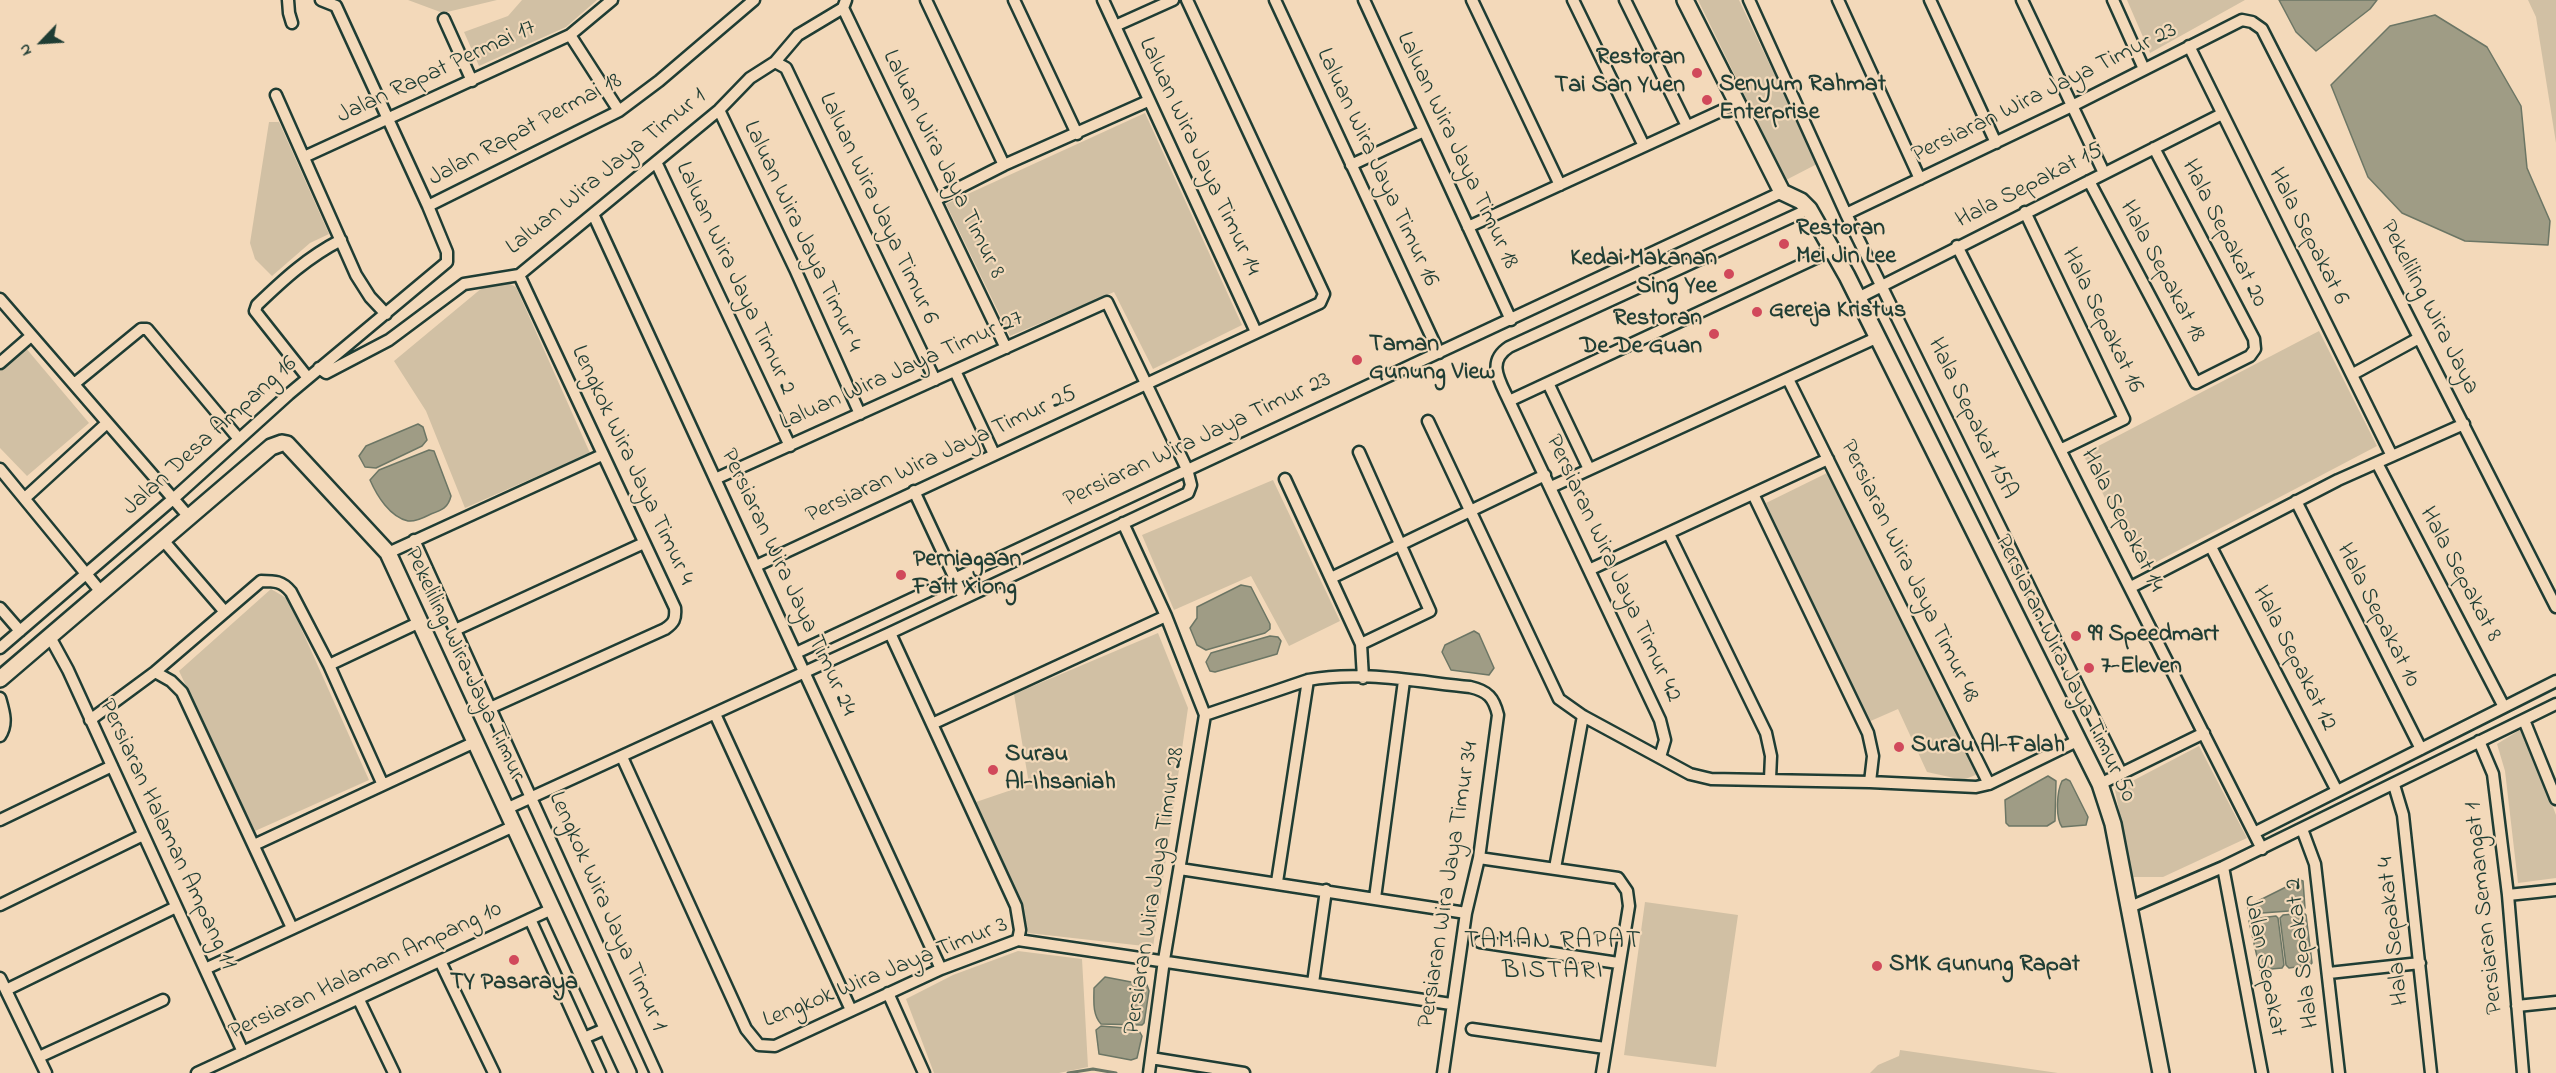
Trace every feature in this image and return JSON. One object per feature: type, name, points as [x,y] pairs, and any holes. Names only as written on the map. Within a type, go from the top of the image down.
[{"type":"street","points":[[288,0],[292,23]]},
{"type":"street","points":[[321,0],[336,6],[428,206]]},
{"type":"street","name":"Jalan Rapat Permai 17","points":[[304,157],[570,35],[612,0]]},
{"type":"street","name":"Jalan Rapat Permai 18","points":[[428,206],[619,111],[659,81],[754,0]]},
{"type":"street","points":[[926,0],[1004,165]]},
{"type":"street","points":[[1014,0],[1077,134]]},
{"type":"street","name":"Laluan Wira Jaya Timur 14","points":[[1103,0],[1256,332]]},
{"type":"street","points":[[1115,26],[1173,0]]},
{"type":"street","name":"Persiaran Wira Jaya Timur 25","points":[[756,566],[1320,303],[1324,294],[1187,0]]},
{"type":"street","name":"Laluan Wira Jaya Timur 16","points":[[1275,0],[1439,353]]},
{"type":"street","name":"Laluan Wira Jaya Timur 18","points":[[1364,0],[1511,320]]},
{"type":"street","points":[[1472,0],[1560,185]]},
{"type":"street","points":[[1573,0],[1644,146]]},
{"type":"street","points":[[1625,0],[1687,126]]},
{"type":"street","points":[[1685,0],[1782,192]]},
{"type":"street","name":"Hala Sepakat 15A","points":[[1749,0],[1846,214],[2121,773]]},
{"type":"street","points":[[1838,0],[1920,180]]},
{"type":"street","points":[[1930,0],[1996,142]]},
{"type":"street","points":[[2022,0],[2103,173]]},
{"type":"street","points":[[2113,0],[2144,69]]},
{"type":"street","name":"Laluan Wira Jaya Timur 1","points":[[319,368],[326,373],[371,351],[464,285],[519,274],[719,110],[750,78],[775,62],[798,35],[844,4]]},
{"type":"street","name":"Laluan Wira Jaya Timur 8","points":[[844,4],[1006,348]]},
{"type":"street","points":[[444,19],[472,81]]},
{"type":"street","name":"Persiaran Wira Jaya Timur 23","points":[[1846,214],[2072,106],[2242,20],[2252,22],[2262,29]]},
{"type":"street","name":"Pekeliling Wira Jaya","points":[[2262,29],[2556,607]]},
{"type":"street","points":[[570,35],[619,111]]},
{"type":"street","name":"Hala Sepakat 6","points":[[2189,46],[2390,451]]},
{"type":"street","name":"Laluan Wira Jaya Timur 6","points":[[775,62],[786,68],[935,380]]},
{"type":"street","points":[[276,95],[356,275],[369,297],[386,314]]},
{"type":"street","points":[[935,200],[1004,165],[1148,101]]},
{"type":"street","points":[[1468,227],[1736,104]]},
{"type":"street","name":"Laluan Wira Jaya Timur 4","points":[[719,110],[795,269],[860,414]]},
{"type":"street","name":"Hala Sepakat 15","points":[[1858,298],[2222,114]]},
{"type":"street","points":[[1351,165],[1424,131]]},
{"type":"street","name":"Hala Sepakat 20","points":[[2154,148],[2254,339],[2256,349],[2250,356],[2196,383]]},
{"type":"street","name":"Laluan Wira Jaya Timur 2","points":[[656,162],[790,446]]},
{"type":"street","name":"Hala Sepakat 18","points":[[2089,181],[2196,383]]},
{"type":"street","name":"Persiaran Wira Jaya Timur 23","points":[[796,653],[1782,192]]},
{"type":"street","name":"Persiaran Wira Jaya Timur 50","points":[[1782,192],[1801,201],[1809,209],[1833,250],[2100,784],[2114,824],[2161,1073]]},
{"type":"street","name":"Jalan Desa Ampang 16","points":[[0,648],[88,574],[319,368],[447,262],[448,258],[428,206]]},
{"type":"street","name":"Persiaran Wira Jaya Timur 42","points":[[1660,757],[1665,740],[1664,731],[1591,569],[1495,369],[1501,352],[1509,347],[1809,209]]},
{"type":"street","name":"Hala Sepakat 16","points":[[2025,212],[2124,418],[2062,449]]},
{"type":"street","name":"Persiaran Wira Jaya Timur 24","points":[[593,214],[942,969]]},
{"type":"street","points":[[308,378],[255,311],[257,305],[293,270],[314,254],[341,240]]},
{"type":"street","name":"Hala Sepakat 14","points":[[1957,246],[2062,449],[2262,849]]},
{"type":"street","points":[[1509,401],[1833,250]]},
{"type":"street","name":"Lengkok Wira Jaya Timur 4","points":[[490,708],[673,624],[676,616],[675,608],[519,274]]},
{"type":"street","points":[[0,299],[189,517]]},
{"type":"street","name":"Laluan Wira Jaya Timur 27","points":[[715,479],[1107,302],[1146,385]]},
{"type":"street","points":[[74,384],[141,329],[147,329],[239,439]]},
{"type":"street","points":[[0,363],[31,336]]},
{"type":"street","points":[[1551,487],[1876,338]]},
{"type":"street","points":[[2353,374],[2419,338]]},
{"type":"street","points":[[955,371],[994,454]]},
{"type":"street","name":"Persiaran Wira Jaya Timur 48","points":[[1788,379],[1989,784]]},
{"type":"street","points":[[1548,383],[1589,469]]},
{"type":"street","points":[[1146,385],[1187,469]]},
{"type":"street","points":[[1428,421],[1559,699],[1582,716],[1700,778],[1870,782],[1976,788],[1989,784],[2078,741]]},
{"type":"street","points":[[26,498],[107,423]]},
{"type":"street","points":[[2131,587],[2296,501],[2377,463],[2390,451],[2464,424]]},
{"type":"street","name":"Pekeliling Wira Jaya Timur","points":[[0,679],[271,447],[282,443],[293,448],[388,553],[627,1073]]},
{"type":"street","points":[[1359,452],[1430,611],[1361,644]]},
{"type":"street","points":[[388,553],[602,455]]},
{"type":"street","points":[[1591,569],[1828,459]]},
{"type":"street","name":"Hala Sepakat 8","points":[[2377,463],[2504,707]]},
{"type":"street","points":[[0,469],[88,574],[100,592]]},
{"type":"street","name":"Persiaran Wira Jaya Timur 23","points":[[506,809],[532,799],[1188,493],[1191,485],[1187,469]]},
{"type":"street","points":[[1331,578],[1545,475]]},
{"type":"street","points":[[1285,479],[1361,644],[1363,678]]},
{"type":"street","points":[[914,491],[964,598]]},
{"type":"street","points":[[1753,494],[1868,732],[1873,756],[1870,782]]},
{"type":"street","name":"Hala Sepakat 10","points":[[2296,501],[2421,749]]},
{"type":"street","points":[[1123,523],[1166,616],[1205,715],[1323,677],[1404,681],[1375,898]]},
{"type":"street","points":[[1669,534],[1766,733],[1771,756],[1770,779]]},
{"type":"street","points":[[162,539],[225,612]]},
{"type":"street","name":"Lengkok Wira Jaya Timur 1","points":[[414,540],[656,1073]]},
{"type":"street","points":[[455,630],[644,543]]},
{"type":"street","name":"Hala Sepakat 12","points":[[2211,547],[2337,791]]},
{"type":"street","points":[[90,720],[155,672],[261,581],[284,583],[291,592],[329,665],[383,785]]},
{"type":"street","points":[[0,608],[20,631]]},
{"type":"street","points":[[932,724],[1166,616]]},
{"type":"street","points":[[329,665],[420,622]]},
{"type":"street","points":[[890,633],[1016,906],[1019,920],[1018,940]]},
{"type":"street","name":"Persiaran Halaman Ampang 11","points":[[50,637],[243,1052]]},
{"type":"street","points":[[155,672],[171,681],[182,692],[292,928]]},
{"type":"street","points":[[1277,882],[1308,680]]},
{"type":"street","name":"Persiaran Wira Jaya Timur 34","points":[[1404,681],[1482,690],[1490,695],[1496,704],[1498,715],[1479,858],[1466,913],[1451,1004],[1443,1073]]},
{"type":"street","points":[[2254,833],[2556,681]]},
{"type":"street","points":[[0,698],[5,714],[5,725],[0,736]]},
{"type":"street","points":[[2130,907],[2302,830],[2556,704]]},
{"type":"street","points":[[715,714],[851,1010]]},
{"type":"street","name":"Persiaran Wira Jaya Timur 28","points":[[1149,1073],[1164,960],[1205,715]]},
{"type":"street","points":[[1555,868],[1582,716]]},
{"type":"street","points":[[2524,720],[2556,799]]},
{"type":"street","points":[[2100,784],[2204,733]]},
{"type":"street","points":[[254,845],[475,741]]},
{"type":"street","name":"Persiaran Semangat 1","points":[[2479,741],[2493,774],[2508,895],[2523,1073]]},
{"type":"street","name":"Lengkok Wira Jaya Timur 3","points":[[622,757],[752,1038],[759,1045],[775,1046],[942,969],[1018,940],[1451,1004]]},
{"type":"street","points":[[0,820],[111,766]]},
{"type":"street","name":"Hala Sepakat 4","points":[[2394,785],[2403,815],[2431,1073]]},
{"type":"street","points":[[205,969],[514,826]]},
{"type":"street","name":"Hala Sepakat 2","points":[[2302,830],[2315,864],[2339,1073]]},
{"type":"street","points":[[0,905],[143,835]]},
{"type":"street","points":[[1479,858],[1618,878],[1628,891],[1629,906],[1602,1073]]},
{"type":"street","name":"Jalan Sepakat","points":[[2223,867],[2262,1073]]},
{"type":"street","points":[[1180,869],[1277,882],[1466,913]]},
{"type":"street","points":[[1313,983],[1326,890]]},
{"type":"street","points":[[2508,895],[2556,890]]},
{"type":"street","points":[[6,990],[176,907]]},
{"type":"street","name":"Persiaran Halaman Ampang 10","points":[[197,1073],[552,909]]},
{"type":"street","points":[[530,919],[600,1073]]},
{"type":"street","points":[[1480,942],[1618,963]]},
{"type":"street","points":[[440,961],[494,1073]]},
{"type":"street","points":[[2329,973],[2420,963]]},
{"type":"street","points":[[0,978],[46,1073]]},
{"type":"street","points":[[888,993],[924,1073]]},
{"type":"street","points":[[39,1057],[163,1000]]},
{"type":"street","points":[[359,1000],[394,1073]]},
{"type":"street","points":[[2517,1006],[2556,1002]]},
{"type":"street","points":[[584,1038],[607,1028]]},
{"type":"street","points":[[1472,1029],[1605,1048]]},
{"type":"street","points":[[1151,1058],[1244,1073]]},
{"type":"shaded area","points":[[408,0],[497,0],[443,13]]},
{"type":"shaded area","points":[[522,0],[597,0],[566,27],[479,66],[464,32],[508,16]]},
{"type":"shaded area","points":[[1698,0],[1739,0],[1817,164],[1786,180]]},
{"type":"shaded area","points":[[2127,0],[2245,0],[2150,53]]},
{"type":"shaded area","points":[[2279,0],[2377,0],[2370,9],[2316,51],[2296,32]]},
{"type":"shaded area","points":[[2528,0],[2556,0],[2556,143],[2536,17]]},
{"type":"shaded area","points":[[2435,15],[2487,47],[2521,106],[2527,168],[2550,221],[2548,245],[2465,241],[2402,213],[2368,177],[2331,85],[2390,26]]},
{"type":"shaded area","points":[[1145,113],[1242,325],[1153,369],[1114,292],[1010,336],[946,204]]},
{"type":"shaded area","points":[[269,122],[279,122],[329,234],[310,243],[272,276],[255,259],[250,243]]},
{"type":"shaded area","points":[[501,279],[516,287],[590,453],[465,508],[426,411],[394,361],[488,283]]},
{"type":"shaded area","points":[[2319,331],[2377,446],[2141,570],[2083,454]]},
{"type":"shaded area","points":[[25,347],[89,423],[27,476],[0,448],[0,371]]},
{"type":"shaded area","points":[[418,424],[423,427],[427,440],[422,446],[376,468],[365,467],[359,456],[366,446]]},
{"type":"shaded area","points":[[429,450],[434,451],[451,496],[450,500],[441,510],[420,519],[408,521],[401,519],[385,505],[370,480],[379,470]]},
{"type":"shaded area","points":[[1827,473],[1978,774],[1963,780],[1927,772],[1898,709],[1866,723],[1766,503]]},
{"type":"shaded area","points":[[1273,480],[1340,621],[1289,646],[1251,576],[1174,610],[1142,535]]},
{"type":"shaded area","points":[[1241,585],[1251,587],[1270,624],[1270,629],[1265,633],[1206,650],[1197,645],[1190,628],[1197,618],[1197,607]]},
{"type":"shaded area","points":[[271,589],[288,599],[369,780],[255,831],[179,671]]},
{"type":"shaded area","points":[[1474,631],[1479,634],[1494,668],[1489,675],[1451,670],[1442,652],[1445,645]]},
{"type":"shaded area","points":[[1158,633],[1188,708],[1153,947],[1028,933],[976,802],[1029,784],[1014,694]]},
{"type":"shaded area","points":[[1270,636],[1278,637],[1281,641],[1277,654],[1215,672],[1210,671],[1206,662],[1211,653]]},
{"type":"shaded area","points":[[2523,728],[2556,815],[2556,878],[2518,883],[2505,771],[2497,744]]},
{"type":"shaded area","points":[[2199,746],[2247,838],[2163,877],[2132,877],[2115,790]]},
{"type":"shaded area","points":[[2048,776],[2056,781],[2055,821],[2047,826],[2009,826],[2006,823],[2005,800]]},
{"type":"shaded area","points":[[2066,779],[2070,781],[2088,817],[2086,825],[2062,827],[2060,823],[2058,797],[2060,785]]},
{"type":"shaded area","points":[[2300,880],[2303,881],[2305,908],[2303,910],[2248,914],[2248,906]]},
{"type":"shaded area","points":[[1645,902],[1738,915],[1716,1067],[1624,1055]]},
{"type":"shaded area","points":[[2304,913],[2312,963],[2289,968],[2286,965],[2280,918],[2283,915]]},
{"type":"shaded area","points":[[2276,916],[2284,965],[2282,968],[2260,970],[2249,921]]},
{"type":"shaded area","points":[[1018,951],[1082,959],[1088,1067],[1059,1073],[934,1073],[906,999],[953,975]]},
{"type":"shaded area","points":[[1105,977],[1147,985],[1149,991],[1142,1025],[1101,1024],[1095,1011],[1094,988]]},
{"type":"shaded area","points":[[1101,1026],[1138,1029],[1142,1036],[1137,1058],[1131,1060],[1099,1054],[1096,1030]]},
{"type":"shaded area","points":[[1900,1050],[2058,1073],[1870,1073],[1878,1065],[1899,1056]]},
{"type":"waterway","points":[[1068,1073],[1093,1069],[1116,1073]]},
{"type":"place","name":"Restoran Tai San Yuen","points":[[1697,73]]},
{"type":"place","name":"Senyum Rahmat Enterprise","points":[[1707,100]]},
{"type":"place","name":"Restoran Mei Jin Lee","points":[[1784,244]]},
{"type":"place","name":"Kedai Makanan Sing Yee","points":[[1729,274]]},
{"type":"place","name":"Gereja Kristus","points":[[1757,312]]},
{"type":"place","name":"Restoran De De Guan","points":[[1714,334]]},
{"type":"place","name":"Taman Gunung View","points":[[1357,360]]},
{"type":"place","name":"Perniagaan Fatt Xiong","points":[[901,575]]},
{"type":"place","name":"99 Speedmart","points":[[2076,636]]},
{"type":"place","name":"7-Eleven","points":[[2089,668]]},
{"type":"place","name":"Surau Al-Falah","points":[[1899,747]]},
{"type":"place","name":"Surau Al-Ihsaniah","points":[[993,770]]},
{"type":"place","name":"TY Pasaraya","points":[[514,960]]},
{"type":"place","name":"SMK Gunung Rapat","points":[[1877,966]]},
{"type":"district","name":"TAMAN RAPAT BISTARI","points":[[1553,958]]}]
